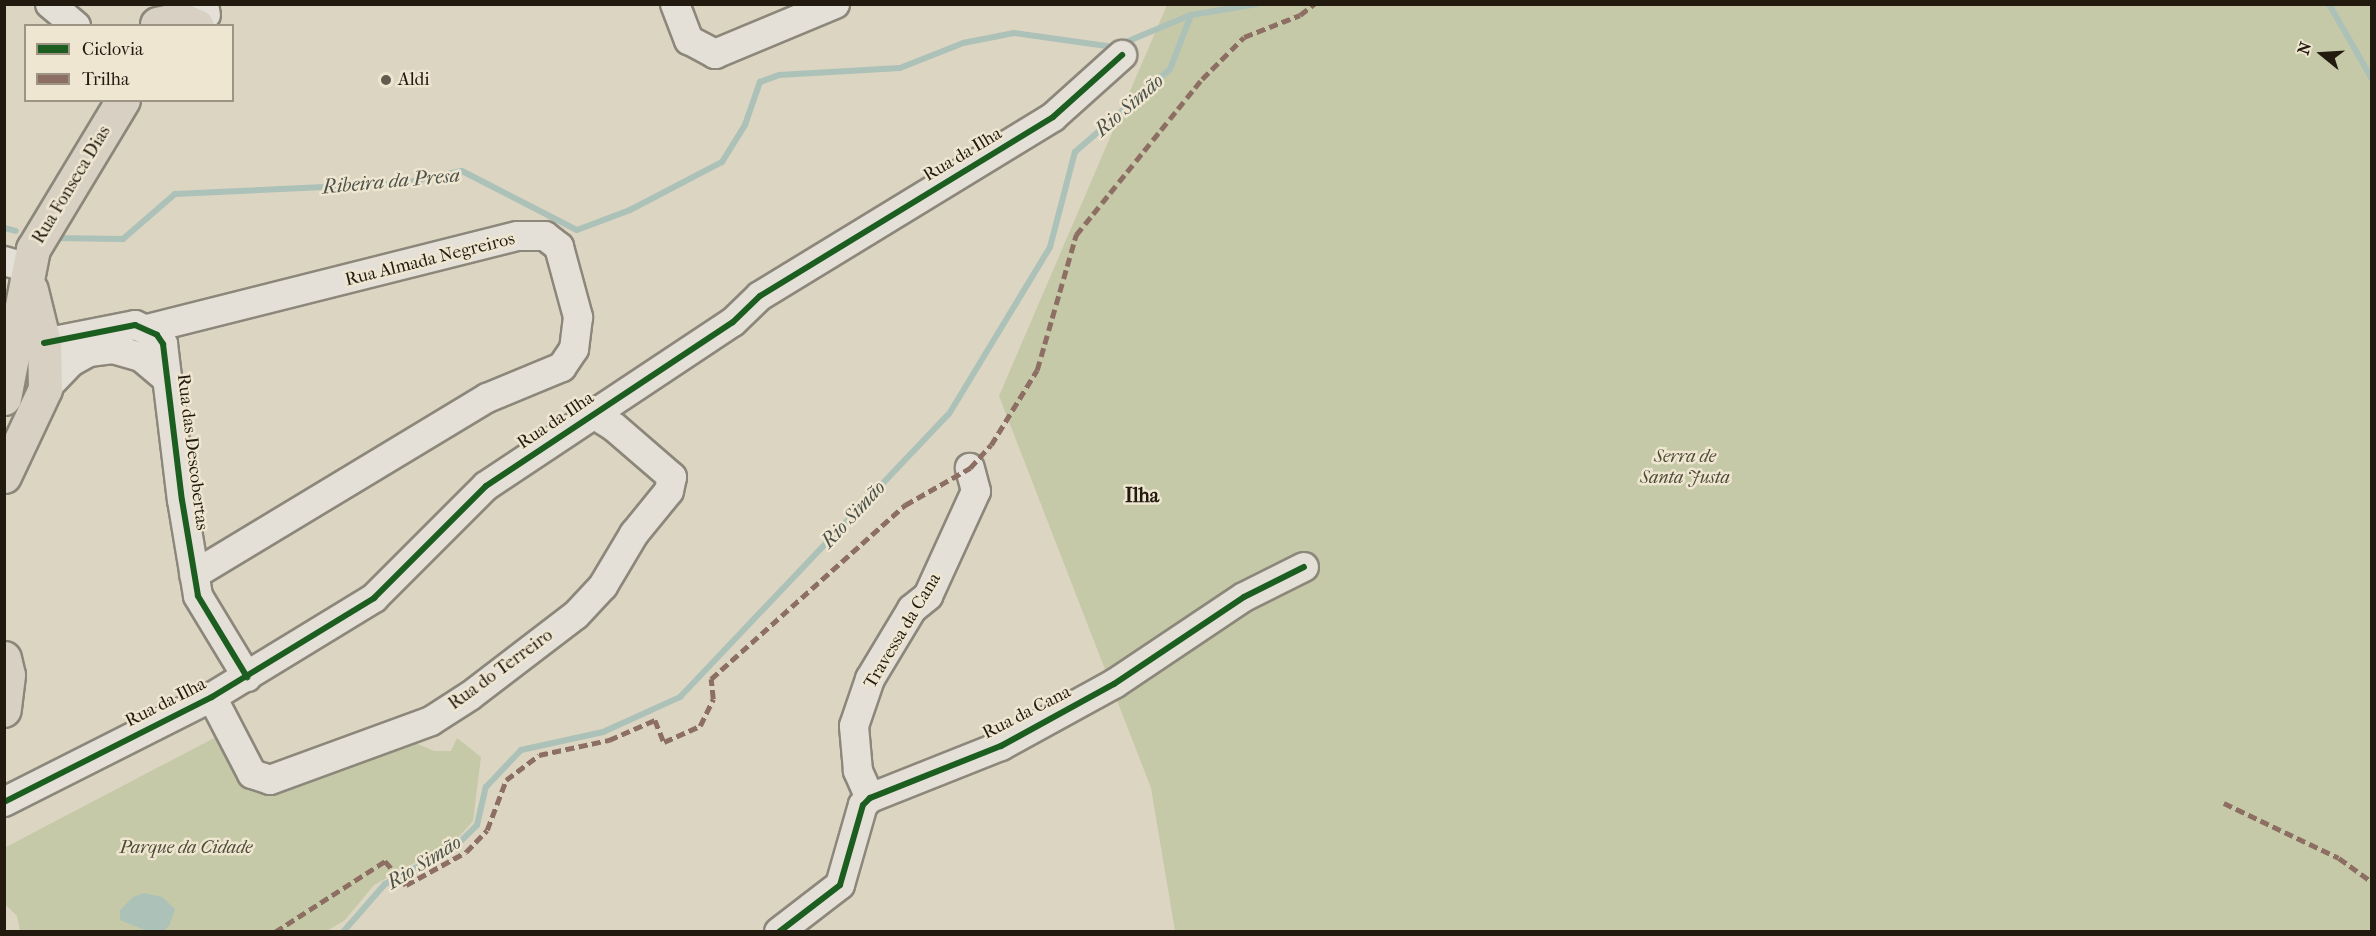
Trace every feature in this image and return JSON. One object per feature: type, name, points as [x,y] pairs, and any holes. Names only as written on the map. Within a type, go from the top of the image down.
[{"type":"main road","points":[[161,18],[180,19],[204,15]]},
{"type":"main road","name":"Rua Fonseca Dias","points":[[4,400],[16,264],[41,233],[121,104]]},
{"type":"main road","points":[[4,476],[45,388],[44,343],[16,264]]},
{"type":"main road","points":[[4,400],[24,360],[44,343]]},
{"type":"main road","points":[[4,658],[8,675],[4,710]]},
{"type":"street","points":[[50,4],[74,24]]},
{"type":"street","points":[[675,4],[689,40],[715,54],[835,4]]},
{"type":"street","name":"Rua da Ilha","points":[[4,802],[212,697],[374,598],[486,486],[733,322],[760,296],[1053,117],[1122,55]]},
{"type":"street","name":"Rua Almada Negreiros","points":[[147,329],[518,236],[545,236],[560,247],[578,317],[574,349],[562,367],[487,398],[194,575]]},
{"type":"street","points":[[44,343],[121,326],[147,329]]},
{"type":"street","name":"Rua das Descobertas","points":[[147,329],[163,344],[198,596],[247,677]]},
{"type":"street","name":"Rua das Descobertas","points":[[45,388],[71,362],[89,352],[113,349],[141,357],[168,380]]},
{"type":"street","name":"Rua do Terreiro","points":[[212,697],[252,774],[270,780],[431,721],[470,696],[576,615],[603,586],[634,534],[669,491],[672,477],[593,414]]},
{"type":"street","name":"Travessa da Cana","points":[[870,798],[858,771],[854,726],[870,679],[912,609],[928,596],[976,491],[970,468]]},
{"type":"street","name":"Rua da Cana","points":[[870,798],[1002,746],[1114,684],[1244,597],[1304,567]]},
{"type":"street","points":[[779,932],[840,885],[863,806],[870,798]]},
{"type":"green space","name":"Serra de Santa Justa","points":[[1167,5],[2371,5],[2371,931],[1175,931],[1151,788],[999,396]]},
{"type":"green space","name":"Parque da Cidade","points":[[218,736],[247,789],[406,739],[434,751],[451,751],[457,738],[481,757],[473,821],[456,840],[374,885],[345,920],[327,931],[20,931],[17,916],[5,904],[4,848]]},
{"type":"shaded area","points":[[144,893],[162,897],[175,909],[169,926],[163,931],[147,931],[120,920],[120,910],[133,897]]},
{"type":"waterway","name":"Rio Simão","points":[[343,932],[385,884],[455,847],[477,825],[486,787],[521,750],[603,732],[680,697],[949,414],[1050,247],[1075,152],[1170,69],[1191,15],[1257,4]]},
{"type":"waterway","points":[[2329,4],[2372,79]]},
{"type":"waterway","name":"Ribeira da Presa","points":[[53,238],[123,239],[175,194],[405,183],[462,171],[577,230],[630,210],[722,162],[745,125],[760,82],[779,75],[900,68],[963,43],[1014,33],[1114,47],[1191,15]]},
{"type":"waterway","name":"Ribeira da Presa","points":[[4,228],[16,231]]},
{"type":"marked path","points":[[275,932],[385,861],[406,885],[466,852],[487,830],[506,780],[539,755],[609,740],[655,720],[664,742],[700,726],[713,699],[711,679],[905,505],[970,468],[991,445],[1037,370],[1076,235],[1202,79],[1244,37],[1300,15],[1314,4]]},
{"type":"marked path","points":[[2224,803],[2339,858],[2372,882]]},
{"type":"cycle path","points":[[4,802],[212,697],[374,598],[486,486],[733,322],[760,296],[1053,117],[1122,55]]},
{"type":"cycle path","points":[[44,343],[135,325],[157,335],[163,344],[182,500],[198,596],[247,677]]},
{"type":"cycle path","points":[[779,932],[840,885],[863,805],[870,798],[1001,746],[1114,684],[1244,597],[1304,567]]},
{"type":"place","name":"Aldi","points":[[386,80]]},
{"type":"district","name":"Ilha","points":[[1142,495]]}]
